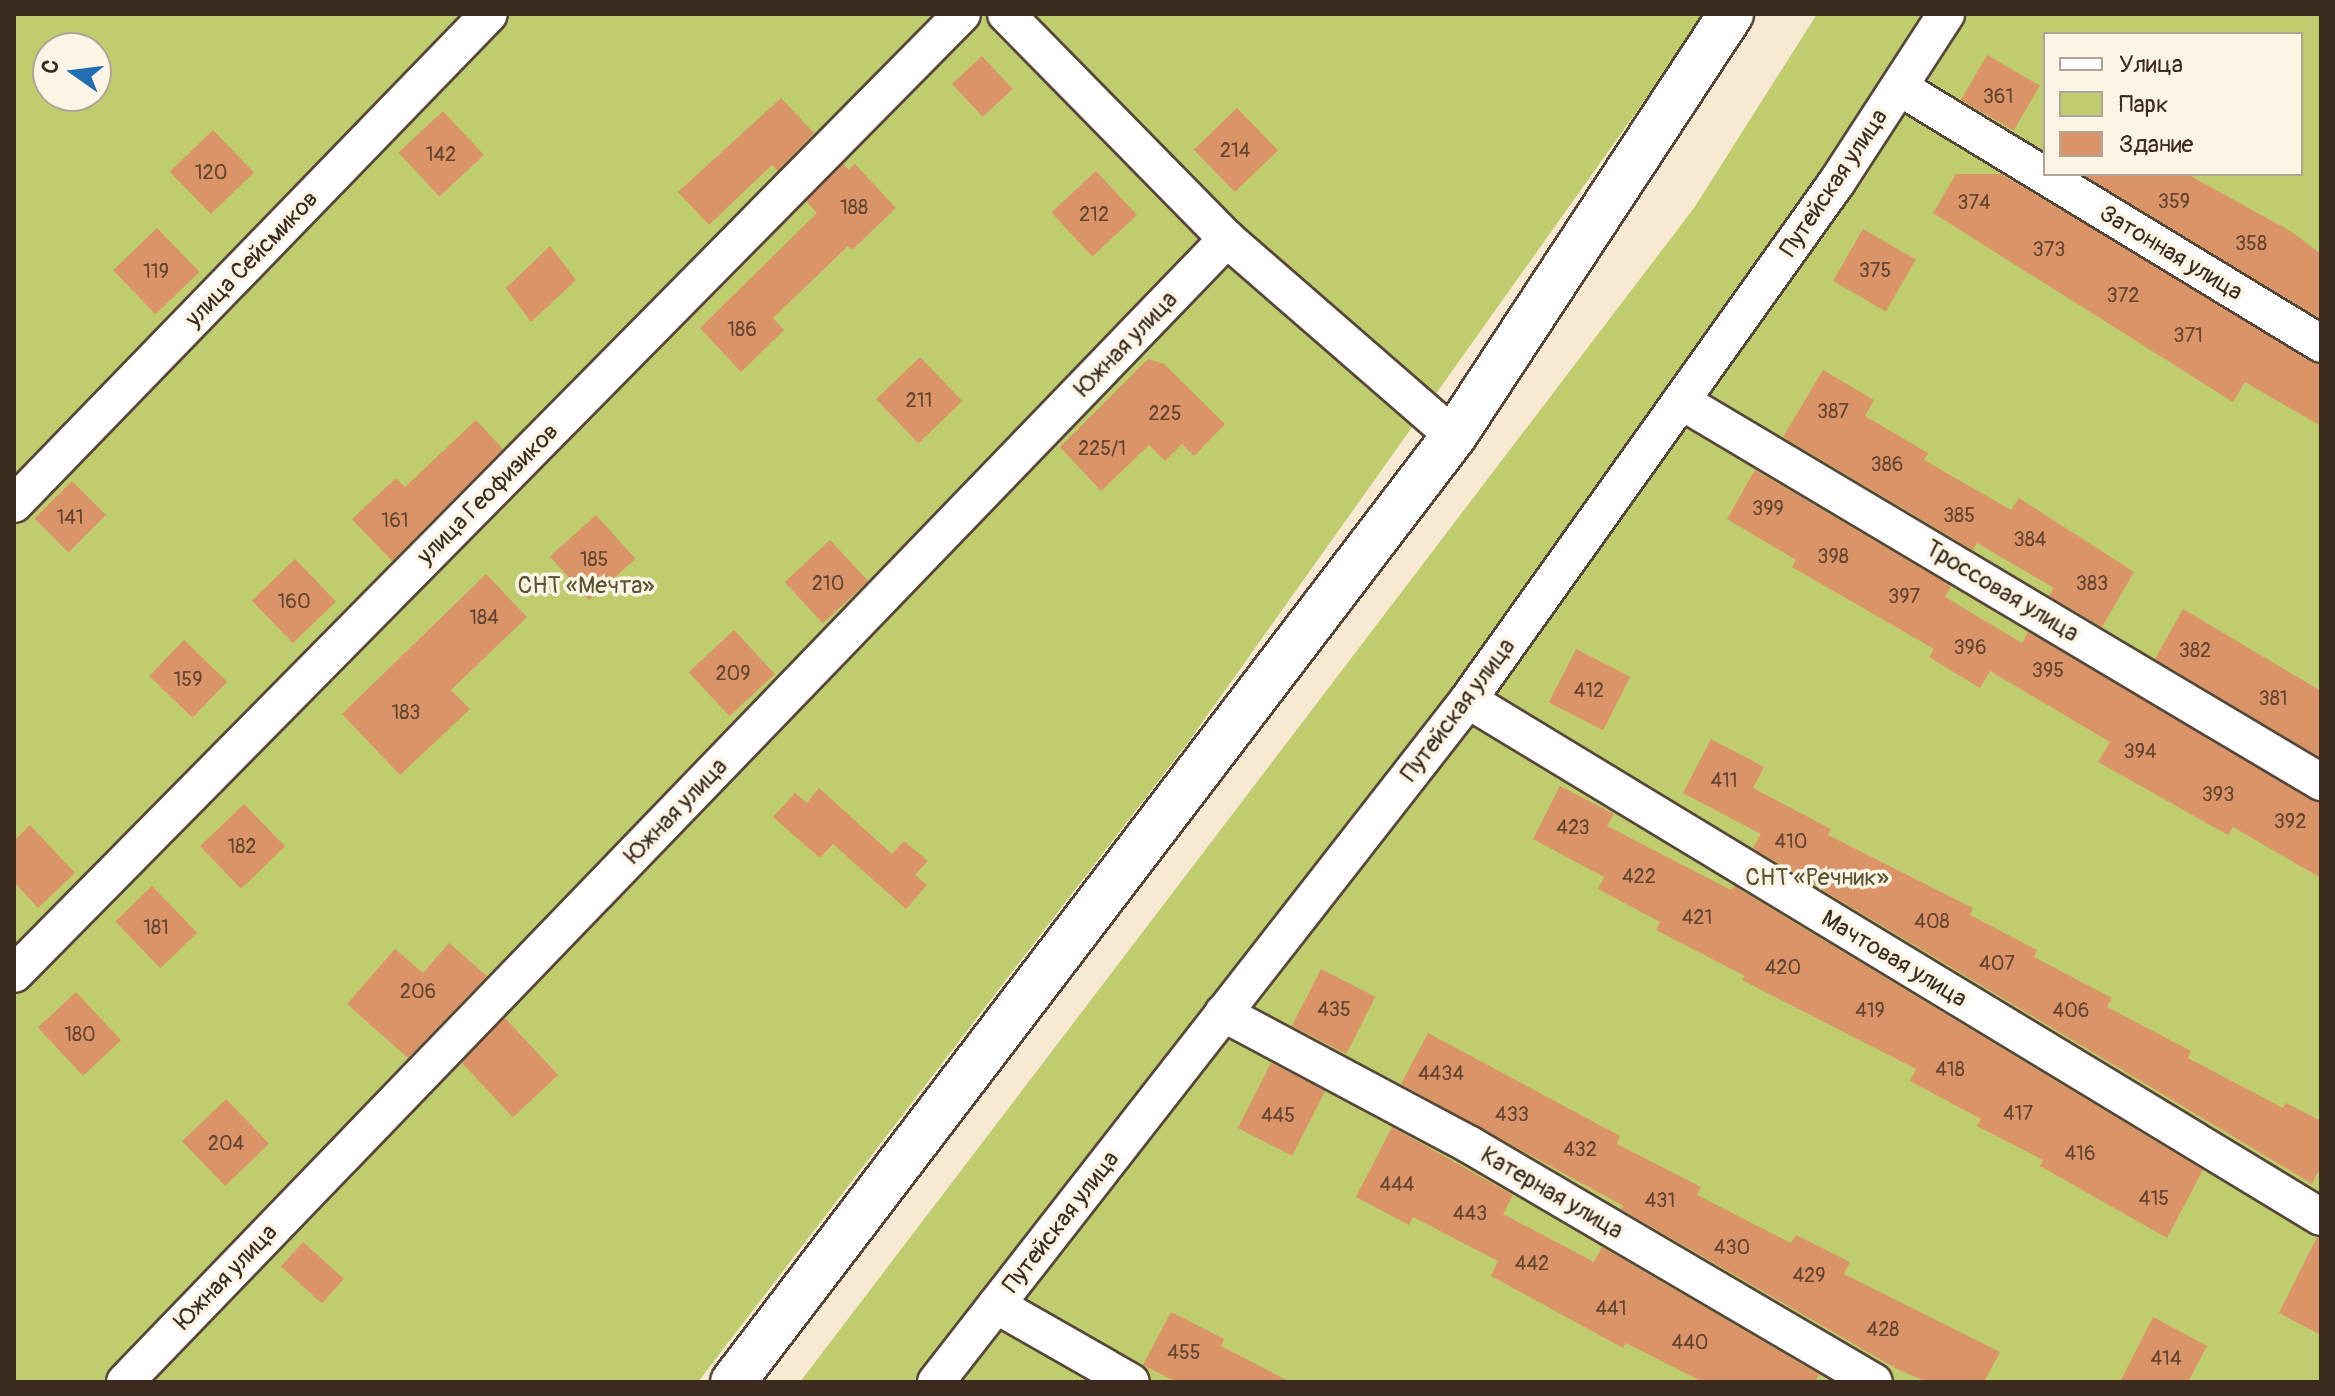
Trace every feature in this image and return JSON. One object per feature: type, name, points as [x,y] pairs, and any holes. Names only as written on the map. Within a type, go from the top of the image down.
[{"type":"street","name":"улица Сейсмиков","points":[[14,504],[489,14]]},
{"type":"street","name":"улица Геофизиков","points":[[14,974],[962,14]]},
{"type":"street","points":[[1006,14],[1227,239],[1454,436]]},
{"type":"street","points":[[733,1382],[1454,436],[1731,14]]},
{"type":"street","name":"Путейская улица","points":[[936,1382],[1468,700],[1681,401],[1899,87],[1946,14]]},
{"type":"street","name":"Затонная улица","points":[[1899,87],[2043,175]]},
{"type":"street","name":"Затонная улица","points":[[2045,176],[2321,344]]},
{"type":"street","name":"Южная улица","points":[[125,1382],[1227,239]]},
{"type":"street","name":"Троссовая улица","points":[[1681,401],[2321,782]]},
{"type":"street","name":"Мачтовая улица","points":[[1468,700],[2321,1217]]},
{"type":"street","name":"Катерная улица","points":[[1223,1013],[1470,1145],[1874,1382]]},
{"type":"street","points":[[996,1305],[1131,1382]]},
{"type":"green space","name":"СНТ «Мечта»","points":[[14,14],[1706,14],[1189,741],[698,1382],[14,1382]]},
{"type":"green space","name":"СНТ «Речник»","points":[[1817,14],[2321,14],[2321,1382],[800,1382],[1694,208]]},
{"type":"building","points":[[1987,55],[2040,86],[2014,131],[1961,100]]},
{"type":"building","points":[[982,56],[1013,89],[983,117],[952,84]]},
{"type":"building","points":[[781,98],[814,133],[778,171],[772,165],[709,225],[678,192]]},
{"type":"building","points":[[1237,108],[1278,150],[1235,192],[1194,150]]},
{"type":"building","points":[[443,111],[484,155],[439,196],[398,153]]},
{"type":"building","points":[[213,130],[254,172],[211,214],[170,172]]},
{"type":"building","points":[[843,164],[849,170],[855,164],[896,208],[852,250],[848,246],[773,318],[784,330],[741,372],[700,328],[817,213],[806,201]]},
{"type":"building","points":[[1096,171],[1137,215],[1092,256],[1051,213]]},
{"type":"building","points":[[1956,174],[2001,174],[2321,365],[2321,426],[2245,382],[2233,402],[1933,213]]},
{"type":"building","points":[[2085,176],[2191,176],[2292,232],[2321,254],[2321,319]]},
{"type":"building","points":[[157,228],[199,272],[155,314],[113,270]]},
{"type":"building","points":[[1863,229],[1916,260],[1886,311],[1833,281]]},
{"type":"building","points":[[550,246],[576,280],[531,322],[506,288]]},
{"type":"building","points":[[920,357],[962,401],[918,443],[876,399]]},
{"type":"building","points":[[1148,359],[1164,364],[1225,424],[1194,456],[1182,444],[1165,461],[1149,445],[1101,491],[1060,447]]},
{"type":"building","points":[[1823,370],[1874,400],[1865,416],[1928,453],[1924,460],[2011,510],[2019,498],[2134,572],[2102,627],[2049,596],[2054,588],[1977,543],[1973,550],[1783,437]]},
{"type":"building","points":[[476,420],[503,449],[392,561],[352,519],[396,478],[405,487]]},
{"type":"building","points":[[1755,470],[1951,586],[1945,597],[2022,643],[2028,632],[2321,803],[2321,878],[2233,827],[2228,835],[2098,762],[2110,742],[1990,671],[1980,688],[1929,657],[1934,649],[1792,567],[1796,560],[1727,519]]},
{"type":"building","points":[[72,481],[106,515],[68,552],[35,518]]},
{"type":"building","points":[[596,515],[635,559],[589,600],[550,556]]},
{"type":"building","points":[[830,540],[868,581],[823,623],[785,582]]},
{"type":"building","points":[[295,559],[336,601],[293,643],[252,601]]},
{"type":"building","points":[[486,574],[527,617],[451,690],[470,709],[400,775],[342,714]]},
{"type":"building","points":[[2183,609],[2321,691],[2321,758],[2155,659]]},
{"type":"building","points":[[734,630],[775,674],[730,716],[689,672]]},
{"type":"building","points":[[184,640],[227,682],[192,718],[149,676]]},
{"type":"building","points":[[1576,649],[1630,677],[1603,730],[1549,702]]},
{"type":"building","points":[[1711,739],[1764,767],[1753,788],[1831,829],[1828,835],[1973,908],[1970,915],[2037,950],[2034,957],[2112,998],[2107,1007],[2191,1051],[2188,1058],[2283,1108],[2286,1103],[2321,1121],[2321,1167],[2312,1184],[1753,848],[1761,834],[1683,793]]},
{"type":"building","points":[[1560,786],[1614,814],[1607,826],[1731,890],[1734,886],[2203,1170],[2167,1238],[2040,1166],[2043,1160],[1977,1126],[1981,1119],[1910,1081],[1916,1069],[1742,980],[1745,976],[1656,930],[1660,922],[1598,889],[1604,877],[1533,839]]},
{"type":"building","points":[[819,788],[892,854],[904,841],[928,861],[915,875],[927,885],[906,909],[833,844],[820,858],[773,817],[795,793],[807,803]]},
{"type":"building","points":[[244,804],[285,846],[241,889],[200,846]]},
{"type":"building","points":[[30,825],[75,873],[38,908],[14,882],[14,841]]},
{"type":"building","points":[[152,886],[197,933],[160,968],[115,921]]},
{"type":"building","points":[[449,943],[487,976],[408,1058],[347,1004],[395,949],[423,973]]},
{"type":"building","points":[[1321,969],[1375,997],[1346,1054],[1292,1026]]},
{"type":"building","points":[[76,992],[121,1040],[83,1076],[38,1027]]},
{"type":"building","points":[[505,1018],[558,1075],[513,1117],[460,1060]]},
{"type":"building","points":[[1428,1033],[1620,1136],[1617,1144],[1701,1187],[1697,1195],[1791,1243],[1796,1235],[1850,1262],[1844,1274],[2000,1352],[1984,1382],[1927,1382],[1897,1369],[1621,1209],[1623,1206],[1401,1084]]},
{"type":"building","points":[[1271,1063],[1325,1091],[1292,1156],[1238,1128]]},
{"type":"building","points":[[226,1099],[269,1144],[225,1186],[182,1141]]},
{"type":"building","points":[[1392,1127],[1513,1195],[1503,1214],[1594,1262],[1602,1247],[1819,1374],[1815,1382],[1703,1382],[1626,1343],[1623,1348],[1491,1276],[1498,1261],[1413,1217],[1409,1225],[1356,1197]]},
{"type":"building","points":[[2317,1237],[2321,1238],[2321,1335],[2279,1313]]},
{"type":"building","points":[[303,1242],[344,1279],[322,1303],[281,1267]]},
{"type":"building","points":[[1171,1312],[1224,1339],[1221,1346],[1290,1382],[1176,1382],[1143,1365]]},
{"type":"building","points":[[2153,1317],[2207,1346],[2188,1382],[2120,1382]]}]
